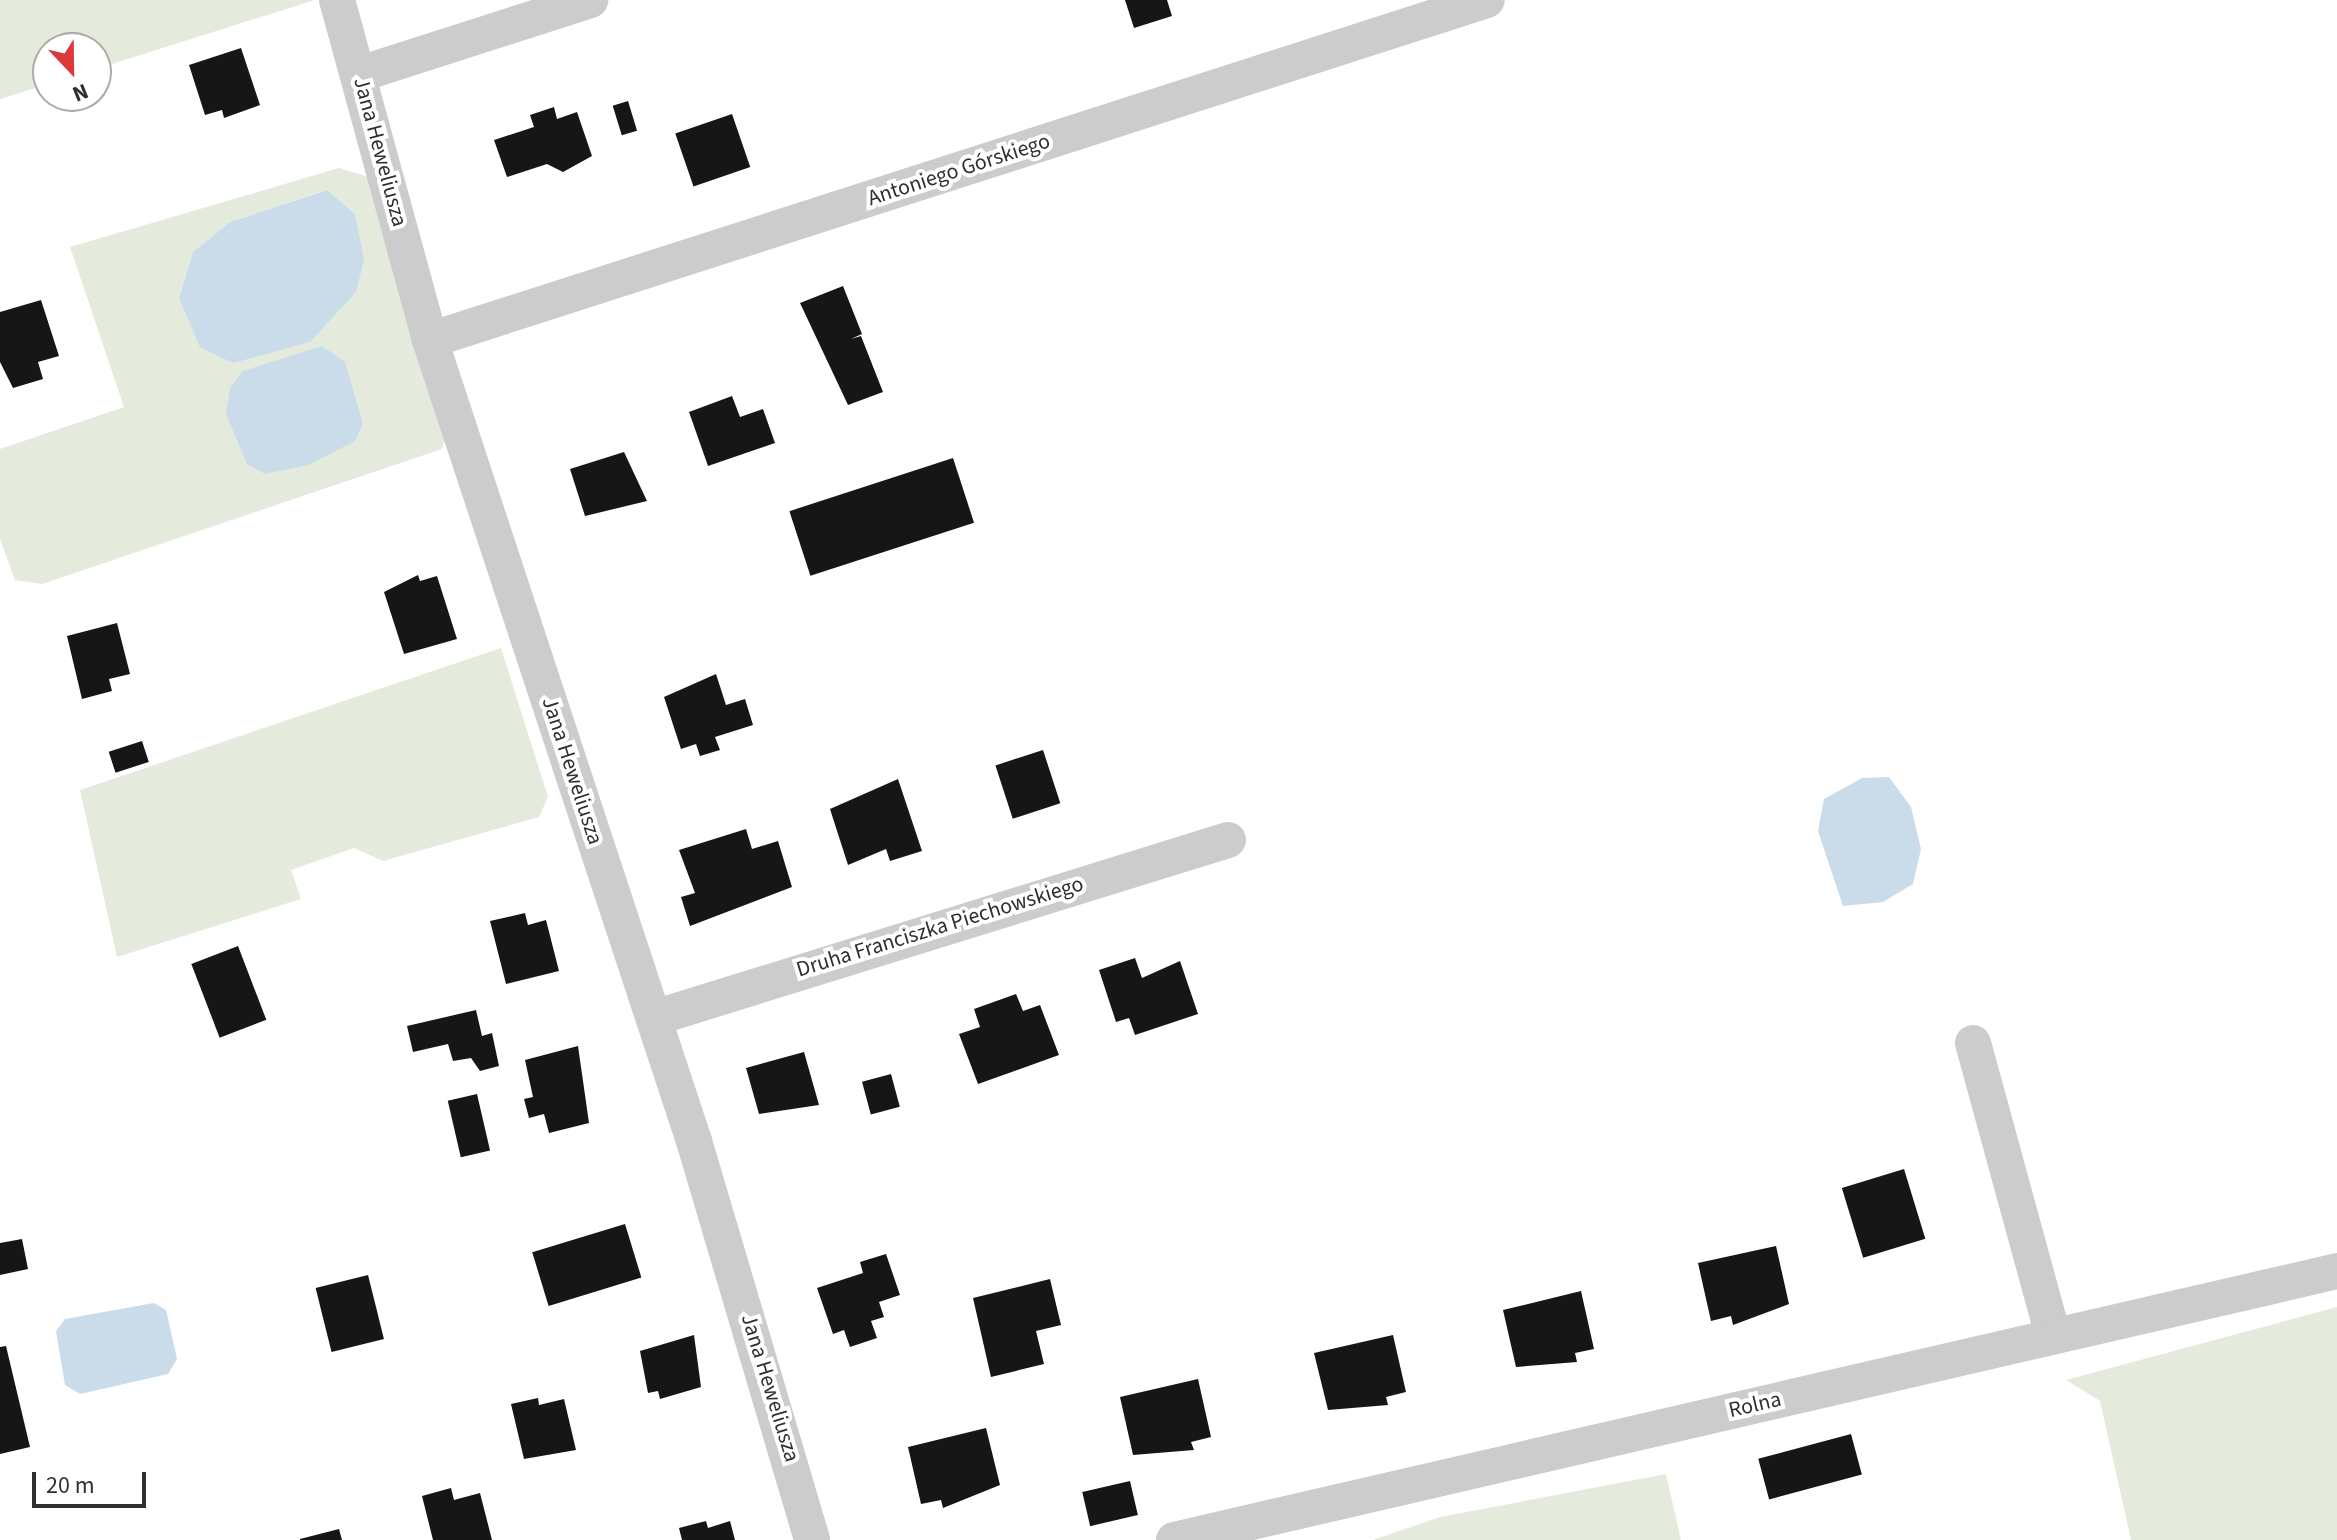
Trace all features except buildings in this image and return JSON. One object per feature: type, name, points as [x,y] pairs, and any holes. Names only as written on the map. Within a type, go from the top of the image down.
[{"type":"street","name":"Jana Heweliusza","points":[[337,0],[360,74],[430,340],[654,1018],[812,1540]]},
{"type":"street","points":[[360,74],[590,0]]},
{"type":"street","name":"Antoniego Górskiego","points":[[430,340],[1487,0]]},
{"type":"street","name":"Druha Franciszka Piechowskiego","points":[[654,1018],[1228,840]]},
{"type":"street","points":[[1973,1043],[2053,1336]]},
{"type":"street","name":"Rolna","points":[[1174,1540],[2337,1271]]},
{"type":"shaded area","points":[[0,0],[315,0],[112,64],[112,32],[32,32],[32,89],[0,99]]},
{"type":"shaded area","points":[[339,168],[369,177],[449,426],[442,449],[42,584],[15,580],[0,539],[0,449],[124,407],[70,247]],"holes":[[[326,190],[355,214],[179,298],[193,252],[230,222]]]},
{"type":"shaded area","points":[[501,648],[548,797],[539,817],[383,861],[354,848],[291,870],[301,899],[117,957],[80,790]]},
{"type":"shaded area","points":[[2337,1307],[2337,1540],[2131,1540],[2100,1401],[2066,1380]]},
{"type":"shaded area","points":[[1666,1474],[1681,1540],[1373,1540],[1440,1517]]},
{"type":"water","points":[[327,190],[355,214],[364,260],[356,292],[310,342],[233,363],[200,347],[179,298],[193,252],[230,222]]},
{"type":"water","points":[[322,346],[345,362],[363,424],[355,441],[308,465],[265,474],[247,464],[226,414],[230,388],[243,371]]},
{"type":"water","points":[[1889,777],[1911,807],[1921,849],[1913,884],[1883,902],[1843,906],[1818,831],[1824,799],[1862,778]]},
{"type":"water","points":[[154,1303],[166,1310],[177,1359],[168,1374],[80,1394],[65,1385],[56,1331],[65,1319]]}]
